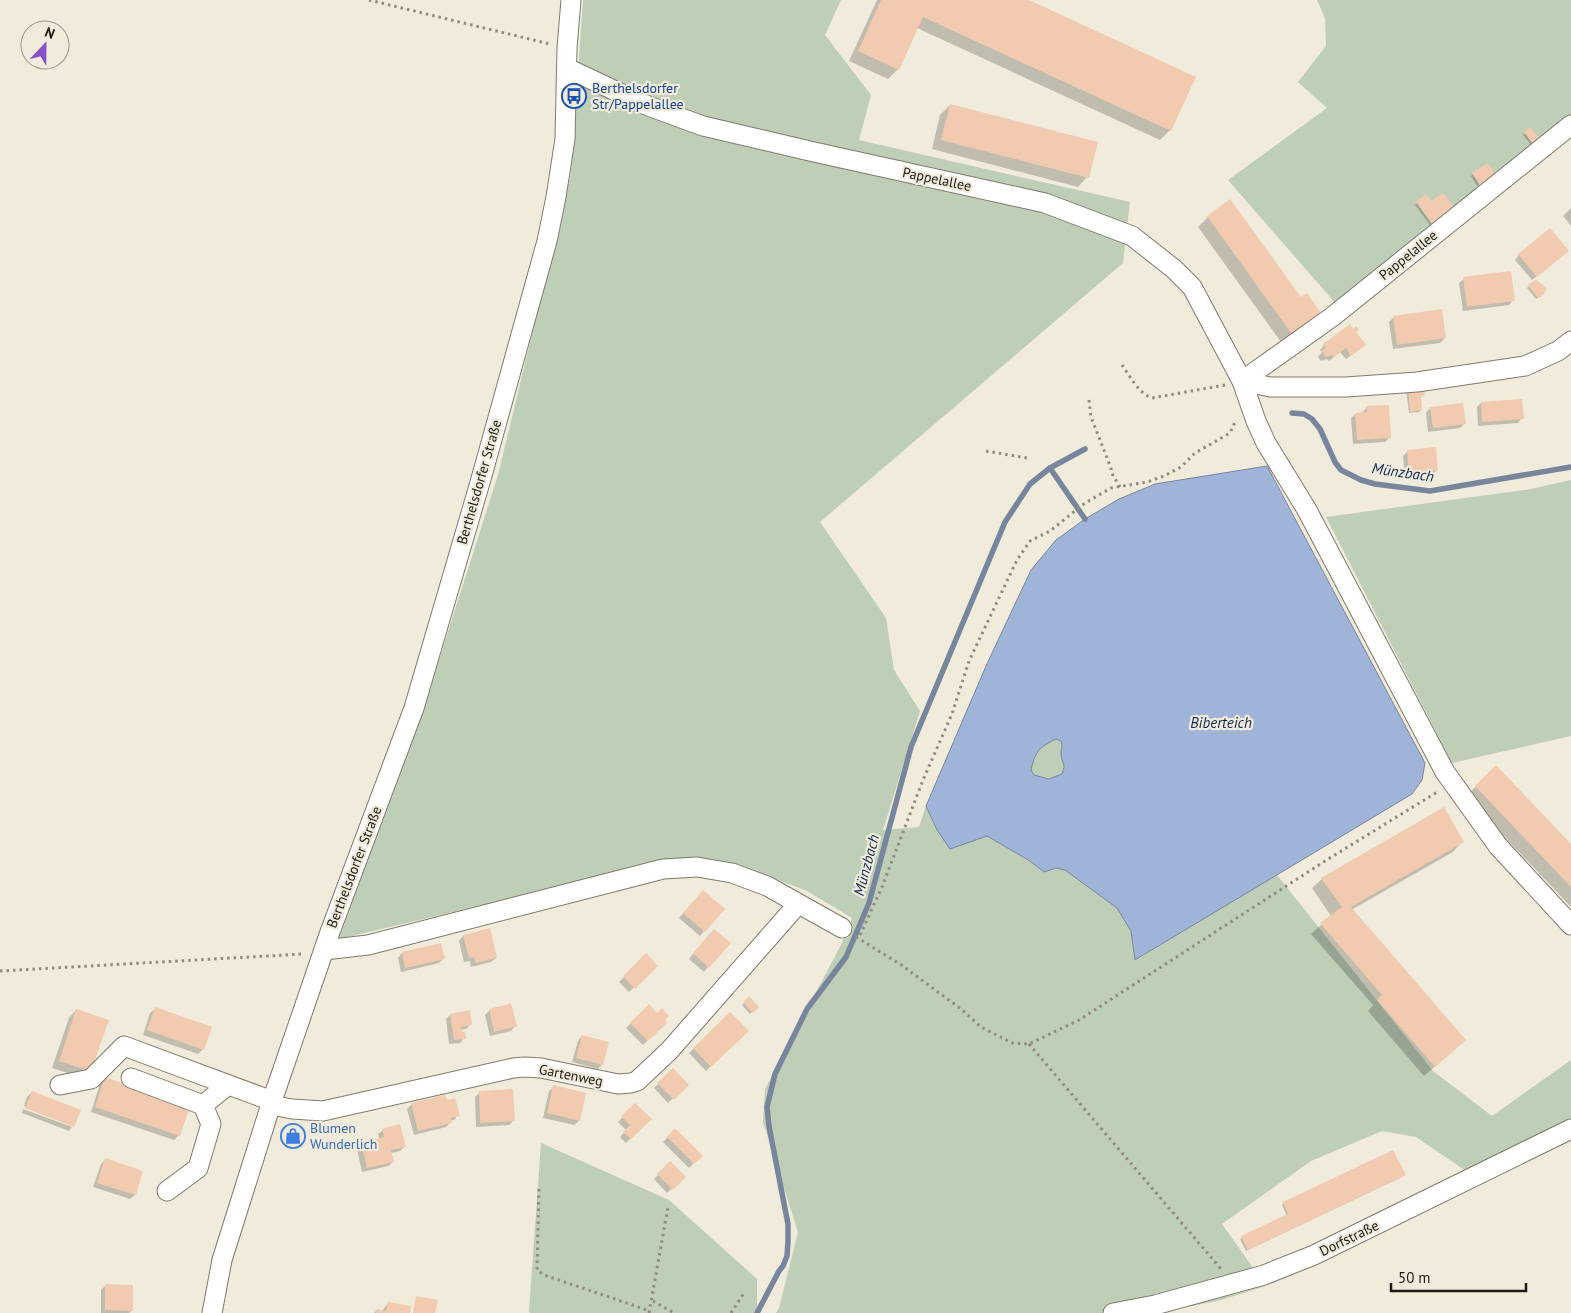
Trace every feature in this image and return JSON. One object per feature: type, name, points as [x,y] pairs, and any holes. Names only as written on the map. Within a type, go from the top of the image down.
[{"type":"street","name":"Berthelsdorfer Straße","points":[[212,1313],[222,1260],[271,1103],[324,950],[414,708],[481,480],[547,241],[565,139],[567,48],[571,0]]},
{"type":"street","name":"Pappelallee","points":[[567,68],[643,104],[703,126],[1045,203],[1132,236],[1174,269],[1192,287],[1244,388],[1571,125]]},
{"type":"street","points":[[1571,341],[1558,351],[1525,366],[1417,382],[1346,387],[1244,388],[1266,443],[1307,510],[1452,783],[1498,846],[1571,925]]},
{"type":"street","name":"Berthelsdorfer Straße","points":[[324,950],[368,945],[664,869],[697,867],[732,873],[767,886],[842,928]]},
{"type":"street","name":"Gartenweg","points":[[60,1085],[91,1079],[124,1046],[271,1103],[292,1109],[323,1111],[513,1068],[525,1067],[573,1074],[611,1083],[624,1084],[637,1081],[669,1051],[798,904]]},
{"type":"street","points":[[131,1078],[203,1106],[211,1124],[198,1168],[167,1191]]},
{"type":"street","points":[[203,1106],[228,1085]]},
{"type":"street","name":"Dorfstraße","points":[[1114,1313],[1155,1305],[1234,1284],[1264,1275],[1314,1255],[1571,1129]]},
{"type":"path","points":[[369,0],[567,48]]},
{"type":"path","points":[[1122,365],[1141,391],[1152,398],[1244,388],[1230,433],[1199,450],[1181,467],[1164,476],[1111,488],[1085,502],[1050,531],[1030,541],[1017,560],[968,661],[952,714],[920,788],[882,887],[859,938],[900,964],[961,1009],[981,1027],[1012,1043],[1029,1044],[1079,1020],[1325,861],[1452,783]]},
{"type":"path","points":[[1089,400],[1091,417],[1111,472],[1120,487]]},
{"type":"path","points":[[986,451],[1027,458]]},
{"type":"path","points":[[0,971],[308,954],[324,950]]},
{"type":"path","points":[[1029,1044],[1234,1284]]},
{"type":"path","points":[[539,1189],[537,1270],[544,1275],[650,1312],[668,1207]]},
{"type":"path","points":[[731,1313],[744,1292]]},
{"type":"path","points":[[653,1301],[674,1313]]},
{"type":"green space","points":[[583,0],[841,0],[825,35],[871,95],[859,140],[1130,202],[1123,263],[820,522],[886,618],[894,670],[920,711],[883,830],[919,827],[926,806],[937,830],[987,836],[1030,861],[1044,872],[1056,868],[1065,870],[1117,908],[1131,931],[1136,960],[1277,875],[1433,1071],[1492,1116],[1571,1060],[1571,1139],[1466,1171],[1416,1137],[1382,1131],[1311,1161],[1222,1224],[1266,1286],[1221,1300],[1158,1313],[776,1313],[779,1308],[798,1232],[763,1122],[765,1089],[842,943],[852,918],[807,891],[765,875],[665,862],[339,939],[431,685],[498,475],[571,173]]},
{"type":"green space","points":[[1317,0],[1571,0],[1571,118],[1337,305],[1228,180],[1327,108],[1298,82],[1326,46],[1325,18]]},
{"type":"green space","points":[[1571,480],[1571,736],[1452,763],[1326,517],[1531,489]]},
{"type":"green space","points":[[1056,739],[1062,743],[1061,756],[1064,767],[1062,774],[1049,779],[1034,775],[1031,770],[1036,754],[1045,745]]},
{"type":"green space","points":[[541,1143],[669,1200],[757,1279],[757,1313],[530,1313]]},
{"type":"water","name":"Biberteich","points":[[1267,466],[1425,763],[1422,780],[1412,794],[1135,960],[1131,931],[1117,908],[1065,870],[1056,868],[1044,872],[1030,861],[987,836],[950,849],[937,830],[926,806],[986,666],[1031,570],[1056,540],[1085,519],[1119,499],[1155,484]],"holes":[[[1056,739],[1061,741],[1061,756],[1064,765],[1062,774],[1049,779],[1034,775],[1031,770],[1034,759],[1039,751]]]},
{"type":"building","points":[[881,0],[1029,0],[1196,77],[1171,131],[923,17],[899,70],[858,51]]},
{"type":"building","points":[[950,104],[1098,142],[1089,178],[941,140]]},
{"type":"building","points":[[1530,127],[1540,139],[1533,144],[1524,132]]},
{"type":"building","points":[[1488,163],[1495,174],[1480,185],[1472,173]]},
{"type":"building","points":[[1443,193],[1454,207],[1432,224],[1416,202],[1426,194],[1431,201]]},
{"type":"building","points":[[1230,199],[1301,297],[1307,293],[1323,316],[1294,337],[1207,216]]},
{"type":"building","points":[[1550,228],[1569,251],[1537,277],[1518,254]]},
{"type":"building","points":[[1511,271],[1515,301],[1467,307],[1463,277]]},
{"type":"building","points":[[1536,279],[1547,289],[1545,294],[1538,298],[1528,285]]},
{"type":"building","points":[[1442,309],[1446,338],[1397,345],[1393,316]]},
{"type":"building","points":[[1350,324],[1353,329],[1356,326],[1359,330],[1356,332],[1366,345],[1351,356],[1346,348],[1334,357],[1332,355],[1326,357],[1322,351],[1326,347],[1323,344]]},
{"type":"building","points":[[1423,385],[1425,395],[1421,396],[1422,410],[1410,412],[1408,386]]},
{"type":"building","points":[[1522,399],[1524,419],[1482,422],[1481,402]]},
{"type":"building","points":[[1463,403],[1466,424],[1433,428],[1430,407]]},
{"type":"building","points":[[1389,405],[1391,438],[1357,440],[1355,413],[1367,412],[1366,406]]},
{"type":"building","points":[[1436,447],[1438,470],[1409,473],[1407,450]]},
{"type":"building","points":[[1496,765],[1571,844],[1571,887],[1475,786]]},
{"type":"building","points":[[1444,807],[1464,842],[1351,907],[1466,1040],[1435,1067],[1377,1000],[1382,995],[1320,923],[1342,907],[1321,878]]},
{"type":"building","points":[[703,890],[725,909],[705,932],[683,913]]},
{"type":"building","points":[[490,928],[497,958],[476,963],[474,957],[469,958],[463,935]]},
{"type":"building","points":[[714,929],[731,943],[709,968],[693,953]]},
{"type":"building","points":[[441,943],[445,959],[405,968],[402,952]]},
{"type":"building","points":[[646,953],[658,966],[635,989],[623,976]]},
{"type":"building","points":[[749,996],[759,1007],[753,1013],[743,1002]]},
{"type":"building","points":[[511,1003],[517,1026],[494,1032],[489,1009]]},
{"type":"building","points":[[649,1004],[657,1013],[662,1008],[669,1016],[665,1020],[667,1023],[648,1041],[630,1023]]},
{"type":"building","points":[[155,1007],[212,1027],[204,1050],[147,1030]]},
{"type":"building","points":[[76,1009],[109,1020],[91,1071],[59,1061]]},
{"type":"building","points":[[470,1010],[472,1025],[461,1027],[462,1032],[465,1032],[466,1039],[454,1040],[450,1014]]},
{"type":"building","points":[[730,1012],[749,1031],[711,1067],[693,1048]]},
{"type":"building","points":[[582,1035],[609,1042],[603,1065],[576,1058]]},
{"type":"building","points":[[673,1068],[689,1085],[674,1100],[657,1083]]},
{"type":"building","points":[[105,1077],[190,1106],[180,1136],[95,1107]]},
{"type":"building","points":[[553,1085],[586,1093],[580,1121],[547,1113]]},
{"type":"building","points":[[513,1089],[515,1121],[480,1123],[479,1091]]},
{"type":"building","points":[[32,1091],[81,1110],[74,1127],[25,1108]]},
{"type":"building","points":[[445,1095],[447,1100],[455,1098],[460,1116],[451,1118],[452,1123],[418,1131],[411,1103]]},
{"type":"building","points":[[635,1103],[652,1119],[631,1139],[623,1132],[630,1125],[621,1116]]},
{"type":"building","points":[[400,1124],[406,1147],[391,1150],[394,1162],[367,1168],[361,1143],[384,1137],[382,1129]]},
{"type":"building","points":[[675,1128],[703,1156],[694,1164],[667,1137]]},
{"type":"building","name":"Blumen Wunderlich","points":[[284,1130],[304,1133],[302,1142],[283,1140]]},
{"type":"building","points":[[1393,1150],[1406,1175],[1248,1250],[1241,1236],[1288,1214],[1283,1202]]},
{"type":"building","points":[[105,1158],[143,1171],[136,1195],[97,1183]]},
{"type":"building","points":[[670,1161],[686,1177],[673,1190],[657,1174]]},
{"type":"building","points":[[105,1284],[133,1285],[133,1311],[105,1310]]},
{"type":"building","points":[[416,1296],[438,1300],[435,1313],[413,1313]]},
{"type":"building","points":[[388,1302],[411,1306],[410,1313],[376,1313],[377,1309],[386,1311]]},
{"type":"waterway","name":"Münzbach","points":[[1292,413],[1304,414],[1312,419],[1320,429],[1335,462],[1341,470],[1361,480],[1375,484],[1430,491],[1571,467]]},
{"type":"waterway","name":"Münzbach","points":[[757,1313],[787,1256],[788,1224],[767,1107],[775,1074],[807,1009],[846,957],[869,903],[911,747],[1005,522],[1030,484],[1050,468],[1085,449]]},
{"type":"waterway","points":[[1050,468],[1085,519]]},
{"type":"place","name":"Berthelsdorfer Str/Pappelallee","points":[[574,96]]},
{"type":"place","name":"Blumen Wunderlich","points":[[293,1136]]}]
